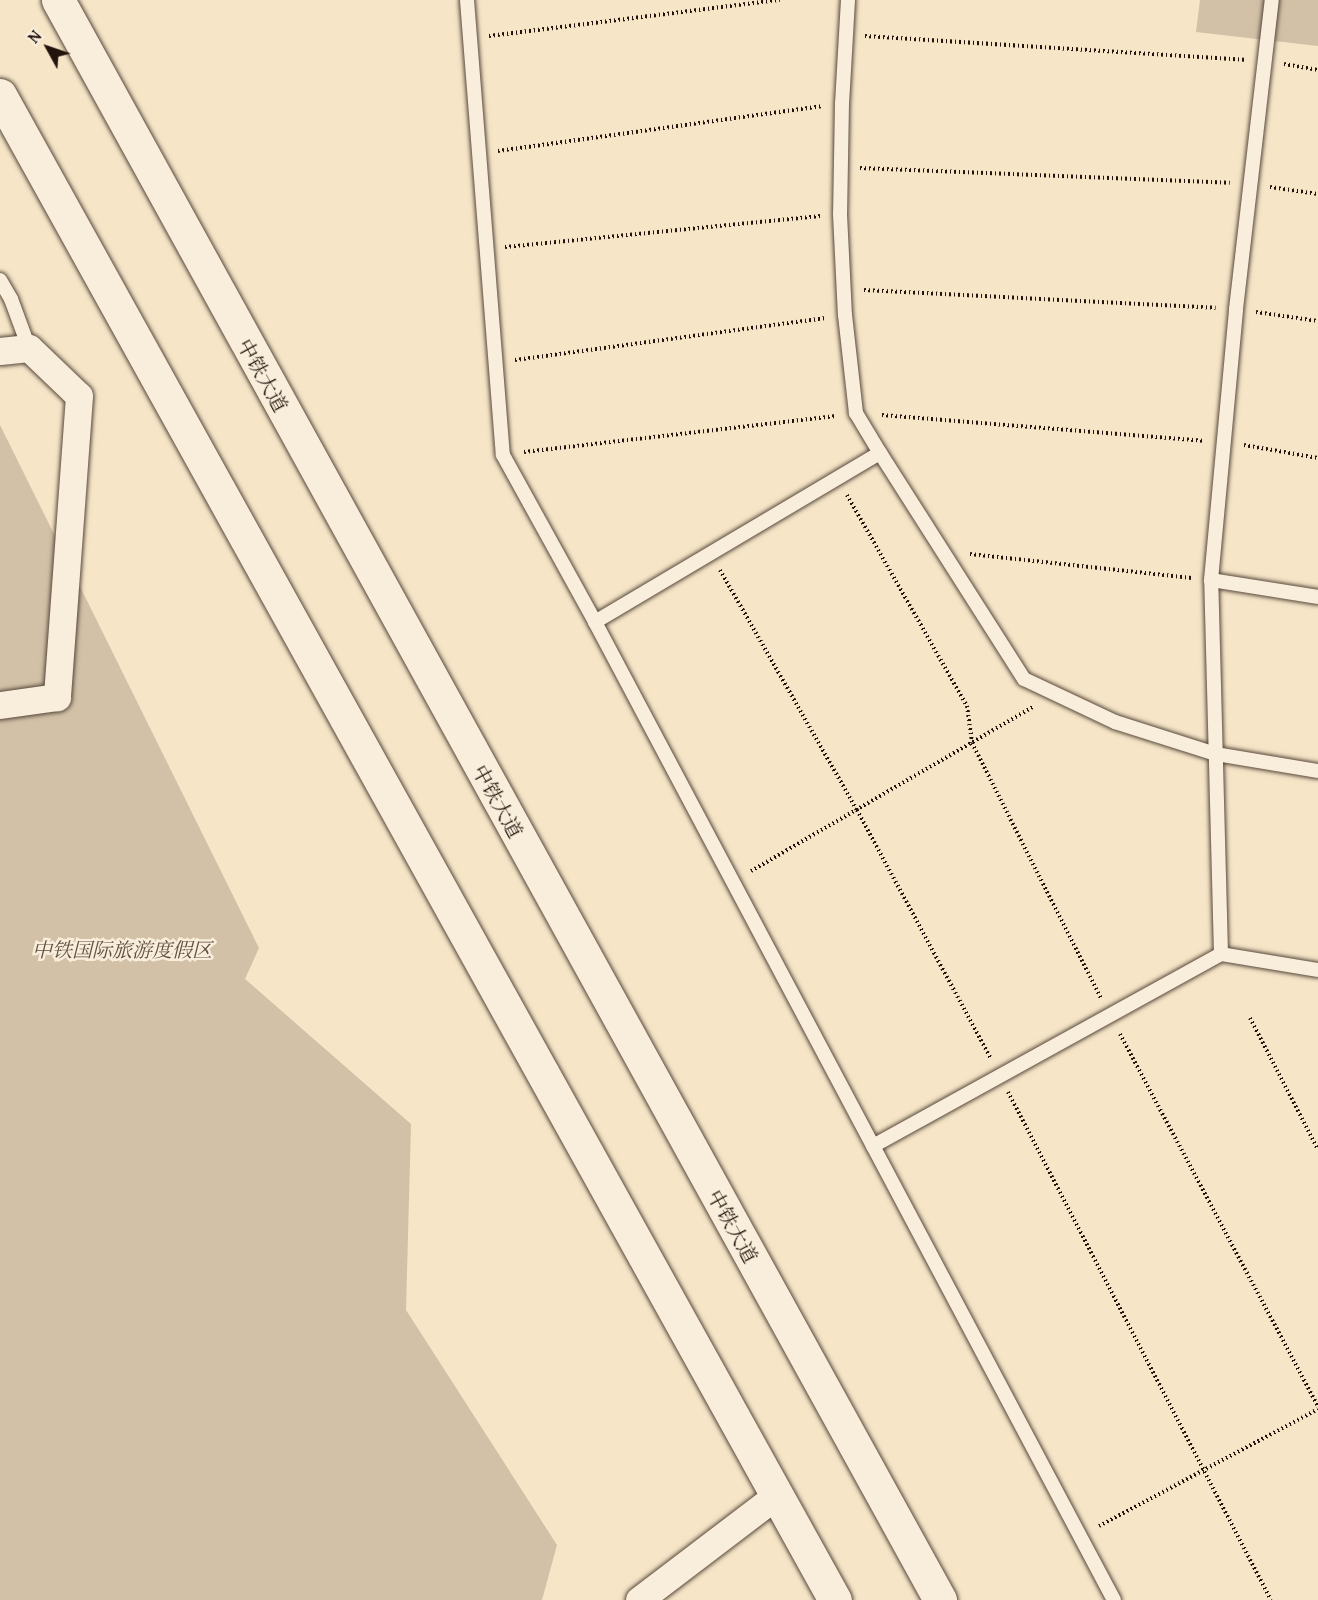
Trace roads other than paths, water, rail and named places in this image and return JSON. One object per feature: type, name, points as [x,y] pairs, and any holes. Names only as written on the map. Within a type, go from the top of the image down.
[{"type":"main road","name":"中铁大道","points":[[58,0],[940,1600]]},
{"type":"main road","points":[[0,95],[835,1600]]},
{"type":"street","points":[[0,351],[29,348],[79,396],[57,697],[0,705]]},
{"type":"street","points":[[639,1600],[777,1495]]},
{"type":"lane","points":[[468,0],[503,455],[595,622],[1114,1600]]},
{"type":"lane","points":[[848,0],[842,103],[840,214],[844,315],[856,413],[880,453],[1024,679],[1115,722],[1216,754],[1318,771]]},
{"type":"lane","points":[[1221,954],[1211,580],[1236,309],[1272,0]]},
{"type":"lane","points":[[0,280],[11,299],[29,348]]},
{"type":"lane","points":[[595,622],[880,453]]},
{"type":"lane","points":[[1211,580],[1318,597]]},
{"type":"lane","points":[[873,1146],[1221,954],[1318,970]]},
{"type":"park label","name":"中铁国际旅游度假区","points":[[122,949]]}]
